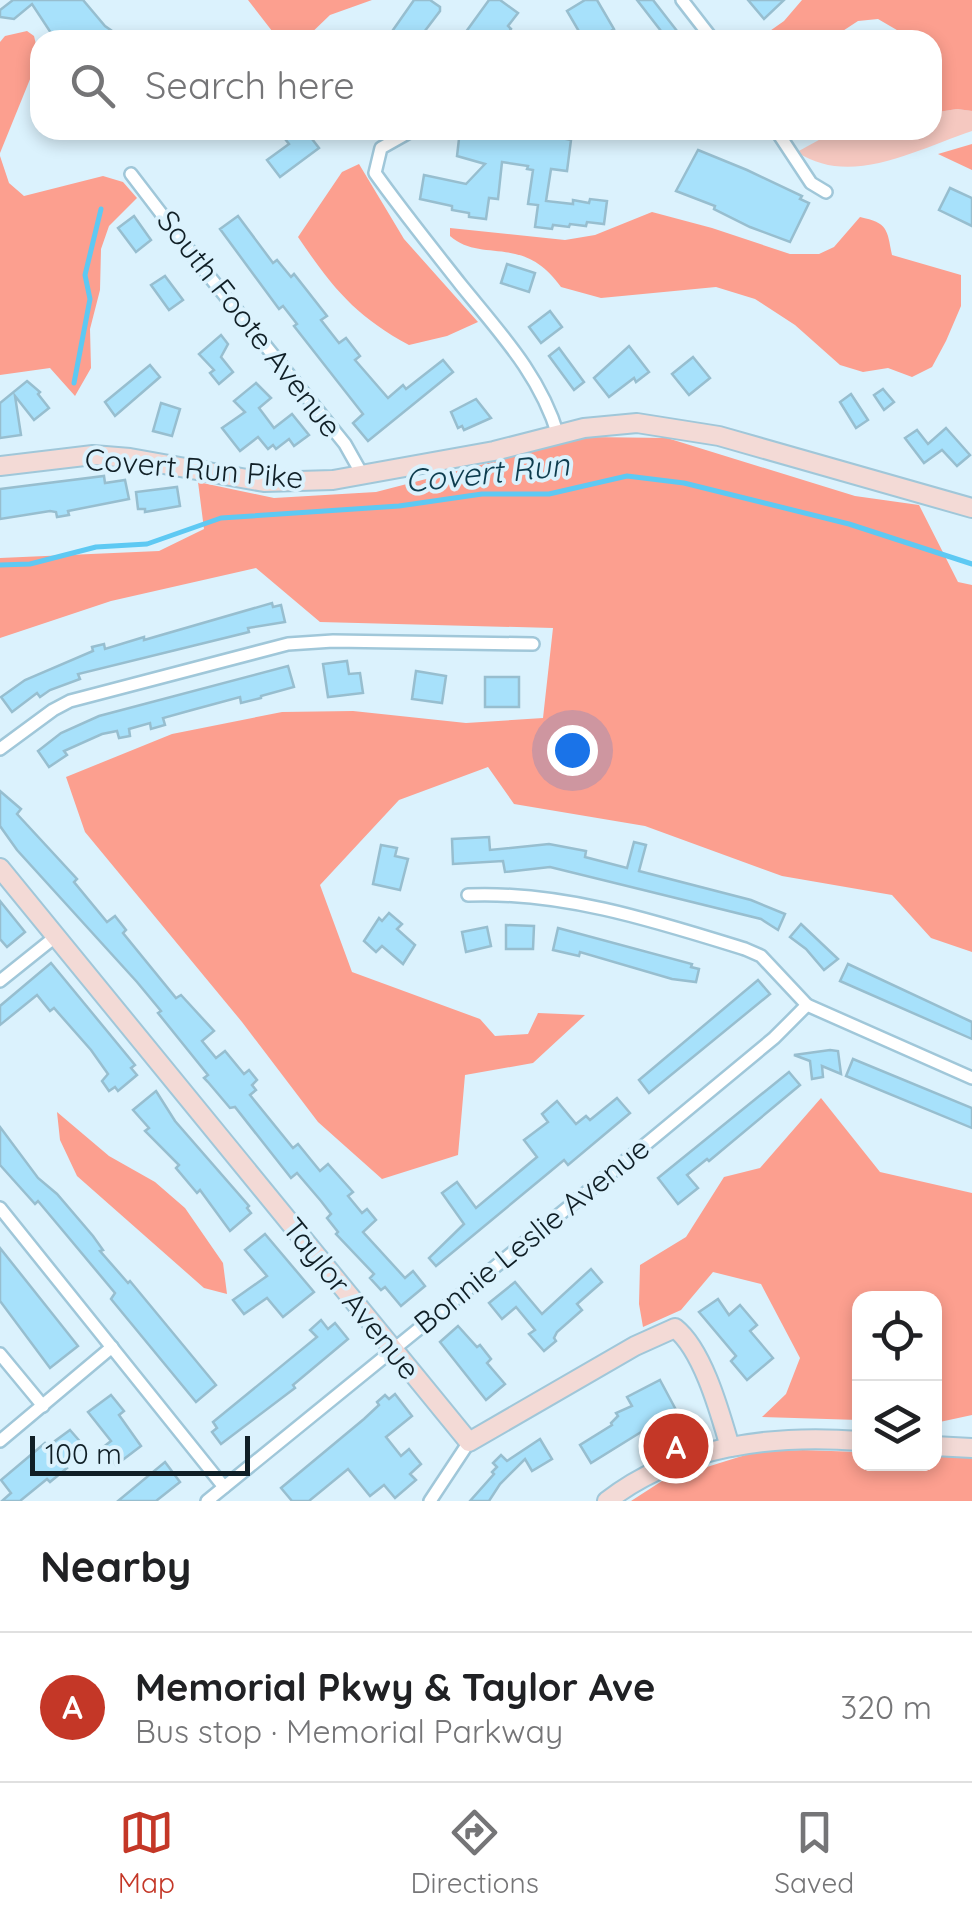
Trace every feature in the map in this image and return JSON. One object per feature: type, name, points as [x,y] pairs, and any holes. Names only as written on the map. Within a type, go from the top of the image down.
[{"type":"street","points":[[682,0],[705,30]]},
{"type":"street","points":[[395,140],[381,148],[375,173],[428,245],[512,346],[548,400],[558,435]]},
{"type":"street","points":[[783,140],[811,183],[826,192]]},
{"type":"street","name":"South Foote Avenue","points":[[132,174],[183,244],[345,444],[363,476]]},
{"type":"street","name":"Covert Run Pike","points":[[0,466],[93,455],[264,482],[333,480],[633,423],[719,436],[972,508]]},
{"type":"street","points":[[0,749],[70,702],[266,648],[333,641],[533,644]]},
{"type":"street","name":"Taylor Avenue","points":[[0,868],[468,1442]]},
{"type":"street","points":[[468,896],[507,894],[560,899],[745,949],[771,966],[807,1005],[972,1078]]},
{"type":"street","points":[[0,981],[55,936]]},
{"type":"street","name":"Bonnie Leslie Avenue","points":[[207,1501],[640,1149],[774,1038],[807,1005]]},
{"type":"street","points":[[0,1208],[224,1487]]},
{"type":"street","points":[[430,1501],[468,1442],[635,1346],[675,1328],[701,1368],[730,1447]]},
{"type":"street","points":[[0,1441],[112,1347]]},
{"type":"street","points":[[0,1354],[43,1406]]},
{"type":"street","points":[[607,1501],[663,1467],[730,1447],[795,1440],[852,1441]]},
{"type":"street","points":[[942,1446],[972,1448]]},
{"type":"shaded area","points":[[248,0],[372,0],[330,15],[314,30],[271,30]]},
{"type":"shaded area","points":[[802,0],[972,0],[972,111],[942,111],[942,30],[897,30],[878,19],[858,21],[844,30],[771,30]]},
{"type":"shaded area","points":[[30,33],[30,79],[0,153],[0,42],[5,36]]},
{"type":"shaded area","points":[[942,111],[972,111],[972,131],[907,155],[862,166],[818,162],[797,152],[819,140],[942,140]]},
{"type":"shaded area","points":[[972,144],[972,170],[938,154]]},
{"type":"shaded area","points":[[0,156],[9,183],[24,196],[103,176],[123,182],[137,198],[109,226],[101,249],[100,290],[90,329],[91,368],[75,396],[50,368],[0,375]]},
{"type":"shaded area","points":[[359,164],[404,239],[478,322],[447,336],[409,345],[359,311],[322,271],[298,237],[342,172]]},
{"type":"shaded area","points":[[652,212],[790,254],[819,254],[834,247],[860,217],[869,219],[885,228],[892,255],[961,275],[961,306],[932,367],[912,377],[888,368],[863,372],[840,365],[795,325],[755,299],[716,287],[601,298],[561,287],[532,260],[462,244],[450,236],[450,228],[565,240],[595,235]]},
{"type":"shaded area","points":[[588,437],[667,438],[855,496],[919,505],[958,582],[972,585],[972,952],[931,938],[892,895],[782,876],[645,826],[514,804],[488,767],[399,800],[320,885],[352,972],[480,1019],[495,1036],[528,1034],[538,1013],[585,1015],[533,1063],[465,1075],[458,1155],[382,1179],[318,1122],[242,1022],[85,832],[66,777],[172,734],[282,712],[353,711],[466,723],[543,718],[553,628],[320,622],[256,568],[111,601],[0,638],[0,558],[159,551],[204,529],[198,482],[274,498],[376,492]]},
{"type":"shaded area","points":[[821,1098],[880,1172],[972,1193],[972,1415],[942,1421],[942,1291],[852,1291],[852,1420],[762,1417],[786,1394],[800,1358],[761,1284],[713,1272],[681,1310],[643,1327],[640,1265],[686,1237],[724,1177],[760,1168]]},
{"type":"shaded area","points":[[57,1112],[109,1156],[155,1182],[185,1208],[223,1263],[227,1294],[204,1288],[77,1176],[60,1140]]},
{"type":"shaded area","points":[[755,1452],[852,1452],[852,1471],[942,1471],[942,1453],[972,1455],[972,1501],[631,1501],[662,1481]]},
{"type":"building","points":[[13,0],[83,0],[111,30],[49,30],[32,4],[14,19],[0,17],[0,10]]},
{"type":"building","points":[[414,0],[430,0],[440,7],[426,30],[393,30]]},
{"type":"building","points":[[489,0],[500,0],[518,13],[508,26],[510,30],[467,30]]},
{"type":"building","points":[[585,0],[597,0],[614,29],[578,30],[567,11]]},
{"type":"building","points":[[637,0],[653,0],[676,30],[660,30]]},
{"type":"building","points":[[748,0],[784,0],[764,19]]},
{"type":"building","points":[[286,140],[313,140],[319,148],[280,177],[267,160],[289,144]]},
{"type":"building","points":[[459,140],[571,140],[567,171],[551,169],[546,201],[607,201],[604,224],[535,227],[538,205],[528,204],[533,170],[502,162],[498,199],[489,198],[486,219],[469,217],[469,213],[452,210],[452,206],[420,199],[424,175],[466,184],[485,164],[457,156]]},
{"type":"building","points":[[698,150],[802,196],[800,199],[809,203],[790,242],[676,191]]},
{"type":"building","points":[[950,188],[972,198],[972,226],[939,210]]},
{"type":"building","points":[[134,216],[151,240],[136,252],[118,228]]},
{"type":"building","points":[[238,216],[273,263],[277,260],[291,277],[294,274],[327,316],[321,320],[339,343],[346,338],[360,356],[355,360],[388,398],[443,360],[453,372],[368,441],[353,423],[363,414],[220,229]]},
{"type":"building","points":[[507,264],[535,273],[529,292],[501,283]]},
{"type":"building","points":[[165,276],[183,300],[169,310],[151,285]]},
{"type":"building","points":[[550,311],[562,327],[541,343],[529,327]]},
{"type":"building","points":[[221,335],[228,344],[221,357],[233,372],[219,384],[210,373],[214,370],[199,354]]},
{"type":"building","points":[[629,346],[649,372],[609,397],[594,378]]},
{"type":"building","points":[[559,348],[584,382],[574,390],[549,356]]},
{"type":"building","points":[[693,357],[710,378],[689,395],[672,374]]},
{"type":"building","points":[[150,365],[160,377],[115,416],[105,402]]},
{"type":"building","points":[[27,381],[40,392],[49,408],[34,420],[15,396],[21,435],[0,438],[0,403]]},
{"type":"building","points":[[256,383],[271,398],[259,408],[274,428],[292,414],[309,435],[294,446],[289,439],[276,449],[273,445],[268,449],[258,437],[240,451],[222,428],[245,412],[234,401]]},
{"type":"building","points":[[883,389],[894,402],[884,410],[874,395]]},
{"type":"building","points":[[851,394],[868,420],[856,428],[840,402]]},
{"type":"building","points":[[476,399],[491,418],[464,430],[462,426],[458,428],[451,412]]},
{"type":"building","points":[[161,403],[180,409],[172,436],[153,431]]},
{"type":"building","points":[[946,428],[970,455],[957,466],[942,450],[924,463],[905,438],[917,430],[928,444]]},
{"type":"building","points":[[104,476],[105,483],[125,480],[129,499],[68,511],[69,515],[57,517],[56,512],[50,511],[0,519],[0,489]]},
{"type":"building","points":[[177,487],[180,506],[145,512],[138,509],[136,492]]},
{"type":"building","points":[[272,603],[273,607],[281,605],[285,622],[248,628],[249,632],[78,674],[80,679],[40,697],[37,693],[12,712],[1,697],[25,680],[93,651],[92,647],[104,644],[105,649],[144,640]]},
{"type":"building","points":[[347,661],[349,674],[360,673],[363,693],[328,697],[323,664]]},
{"type":"building","points":[[288,666],[294,687],[241,703],[240,697],[163,718],[165,725],[151,729],[150,723],[129,729],[130,736],[119,738],[117,731],[102,734],[64,751],[67,755],[49,767],[38,751],[61,733],[99,716]]},
{"type":"building","points":[[416,671],[446,676],[442,703],[412,699]]},
{"type":"building","points":[[485,677],[519,677],[519,707],[485,707]]},
{"type":"building","points":[[0,791],[21,809],[17,814],[77,879],[74,882],[107,922],[115,916],[126,930],[123,933],[176,998],[181,995],[214,1031],[202,1041],[216,1058],[225,1051],[244,1074],[249,1070],[257,1080],[252,1085],[256,1090],[250,1095],[293,1148],[298,1144],[320,1171],[328,1164],[353,1192],[348,1196],[362,1213],[367,1209],[376,1220],[363,1232],[405,1278],[413,1271],[425,1286],[401,1306],[385,1287],[381,1290],[370,1278],[374,1274],[336,1234],[327,1218],[331,1214],[297,1173],[291,1178],[235,1107],[230,1108],[204,1078],[208,1075],[137,982],[17,850],[0,826]]},
{"type":"building","points":[[489,837],[490,850],[549,844],[586,851],[585,857],[627,868],[634,842],[646,845],[639,871],[751,900],[785,914],[778,930],[761,919],[550,867],[505,872],[503,861],[453,864],[452,839]]},
{"type":"building","points":[[381,845],[397,848],[395,856],[408,859],[400,890],[373,884]]},
{"type":"building","points":[[0,901],[25,932],[7,947],[0,939]]},
{"type":"building","points":[[389,913],[402,924],[397,929],[415,945],[403,964],[382,946],[376,952],[364,941],[379,918],[382,921]]},
{"type":"building","points":[[801,924],[838,959],[824,970],[790,937]]},
{"type":"building","points":[[506,925],[534,926],[533,949],[506,949]]},
{"type":"building","points":[[487,927],[491,946],[466,952],[462,932]]},
{"type":"building","points":[[558,928],[692,964],[691,967],[699,969],[696,982],[672,979],[580,952],[579,956],[553,950]]},
{"type":"building","points":[[51,963],[135,1065],[131,1068],[137,1075],[118,1091],[115,1087],[109,1091],[102,1081],[108,1074],[91,1050],[54,1008],[50,1011],[37,995],[0,1025],[0,1006]]},
{"type":"building","points":[[848,964],[972,1022],[972,1039],[840,981]]},
{"type":"building","points":[[758,980],[770,994],[649,1093],[639,1080]]},
{"type":"building","points":[[838,1051],[841,1074],[822,1066],[823,1077],[812,1079],[810,1061],[794,1055]]},
{"type":"building","points":[[853,1059],[972,1108],[972,1128],[846,1076]]},
{"type":"building","points":[[789,1072],[800,1085],[687,1175],[698,1188],[678,1204],[658,1178]]},
{"type":"building","points":[[156,1091],[175,1121],[249,1206],[251,1213],[230,1231],[200,1190],[197,1193],[176,1168],[179,1165],[145,1131],[149,1128],[133,1110]]},
{"type":"building","points":[[617,1098],[630,1113],[568,1165],[564,1160],[436,1266],[429,1258],[464,1224],[442,1193],[457,1182],[476,1208],[537,1157],[524,1140],[548,1122],[542,1114],[557,1101],[576,1124],[586,1116],[590,1120]]},
{"type":"building","points":[[0,1127],[38,1178],[57,1194],[93,1236],[103,1250],[100,1251],[130,1281],[216,1385],[196,1402],[111,1299],[115,1293],[38,1201],[35,1204],[0,1165]]},
{"type":"building","points":[[265,1234],[314,1292],[283,1317],[267,1298],[244,1314],[233,1300],[267,1276],[245,1250]]},
{"type":"building","points":[[0,1248],[78,1346],[50,1368],[0,1301]]},
{"type":"building","points":[[591,1269],[602,1282],[577,1304],[582,1310],[557,1332],[556,1341],[544,1351],[529,1334],[535,1330],[516,1307],[502,1319],[489,1303],[515,1282],[542,1314]]},
{"type":"building","points":[[718,1299],[729,1315],[740,1305],[757,1325],[750,1331],[773,1358],[747,1380],[731,1361],[736,1356],[699,1312]]},
{"type":"building","points":[[321,1320],[328,1329],[335,1323],[348,1339],[293,1385],[295,1388],[221,1444],[212,1432],[217,1428],[213,1422],[317,1337],[310,1330]]},
{"type":"building","points":[[458,1326],[477,1347],[480,1345],[491,1359],[487,1363],[505,1384],[486,1400],[440,1342]]},
{"type":"building","points":[[660,1380],[683,1423],[673,1428],[676,1433],[662,1440],[654,1424],[591,1463],[580,1445],[612,1425],[616,1413],[632,1406],[627,1397]]},
{"type":"building","points":[[395,1394],[412,1416],[386,1437],[401,1456],[409,1449],[421,1464],[410,1474],[416,1480],[395,1498],[384,1485],[370,1496],[348,1469],[309,1501],[292,1501],[281,1488],[364,1419],[385,1395],[389,1399]]},
{"type":"building","points":[[111,1395],[124,1411],[119,1415],[141,1446],[116,1465],[112,1460],[107,1465],[97,1452],[111,1441],[88,1412]]},
{"type":"building","points":[[70,1430],[84,1446],[63,1463],[67,1468],[20,1501],[2,1501],[11,1493],[1,1480],[45,1443],[48,1446]]},
{"type":"building","points":[[540,1439],[552,1459],[532,1471],[525,1459],[489,1501],[470,1501],[494,1474],[497,1467],[493,1463],[501,1455],[507,1461]]},
{"type":"building","points":[[165,1462],[180,1482],[156,1501],[118,1501]]},
{"type":"waterway","points":[[74,383],[90,299],[85,275],[101,209]]},
{"type":"waterway","name":"Covert Run","points":[[0,565],[30,564],[96,547],[147,544],[221,518],[399,506],[482,494],[549,494],[627,476],[684,483],[849,524],[972,564]]},
{"type":"place","name":"Memorial Pkwy & Taylor Ave","points":[[676,1446]]}]
